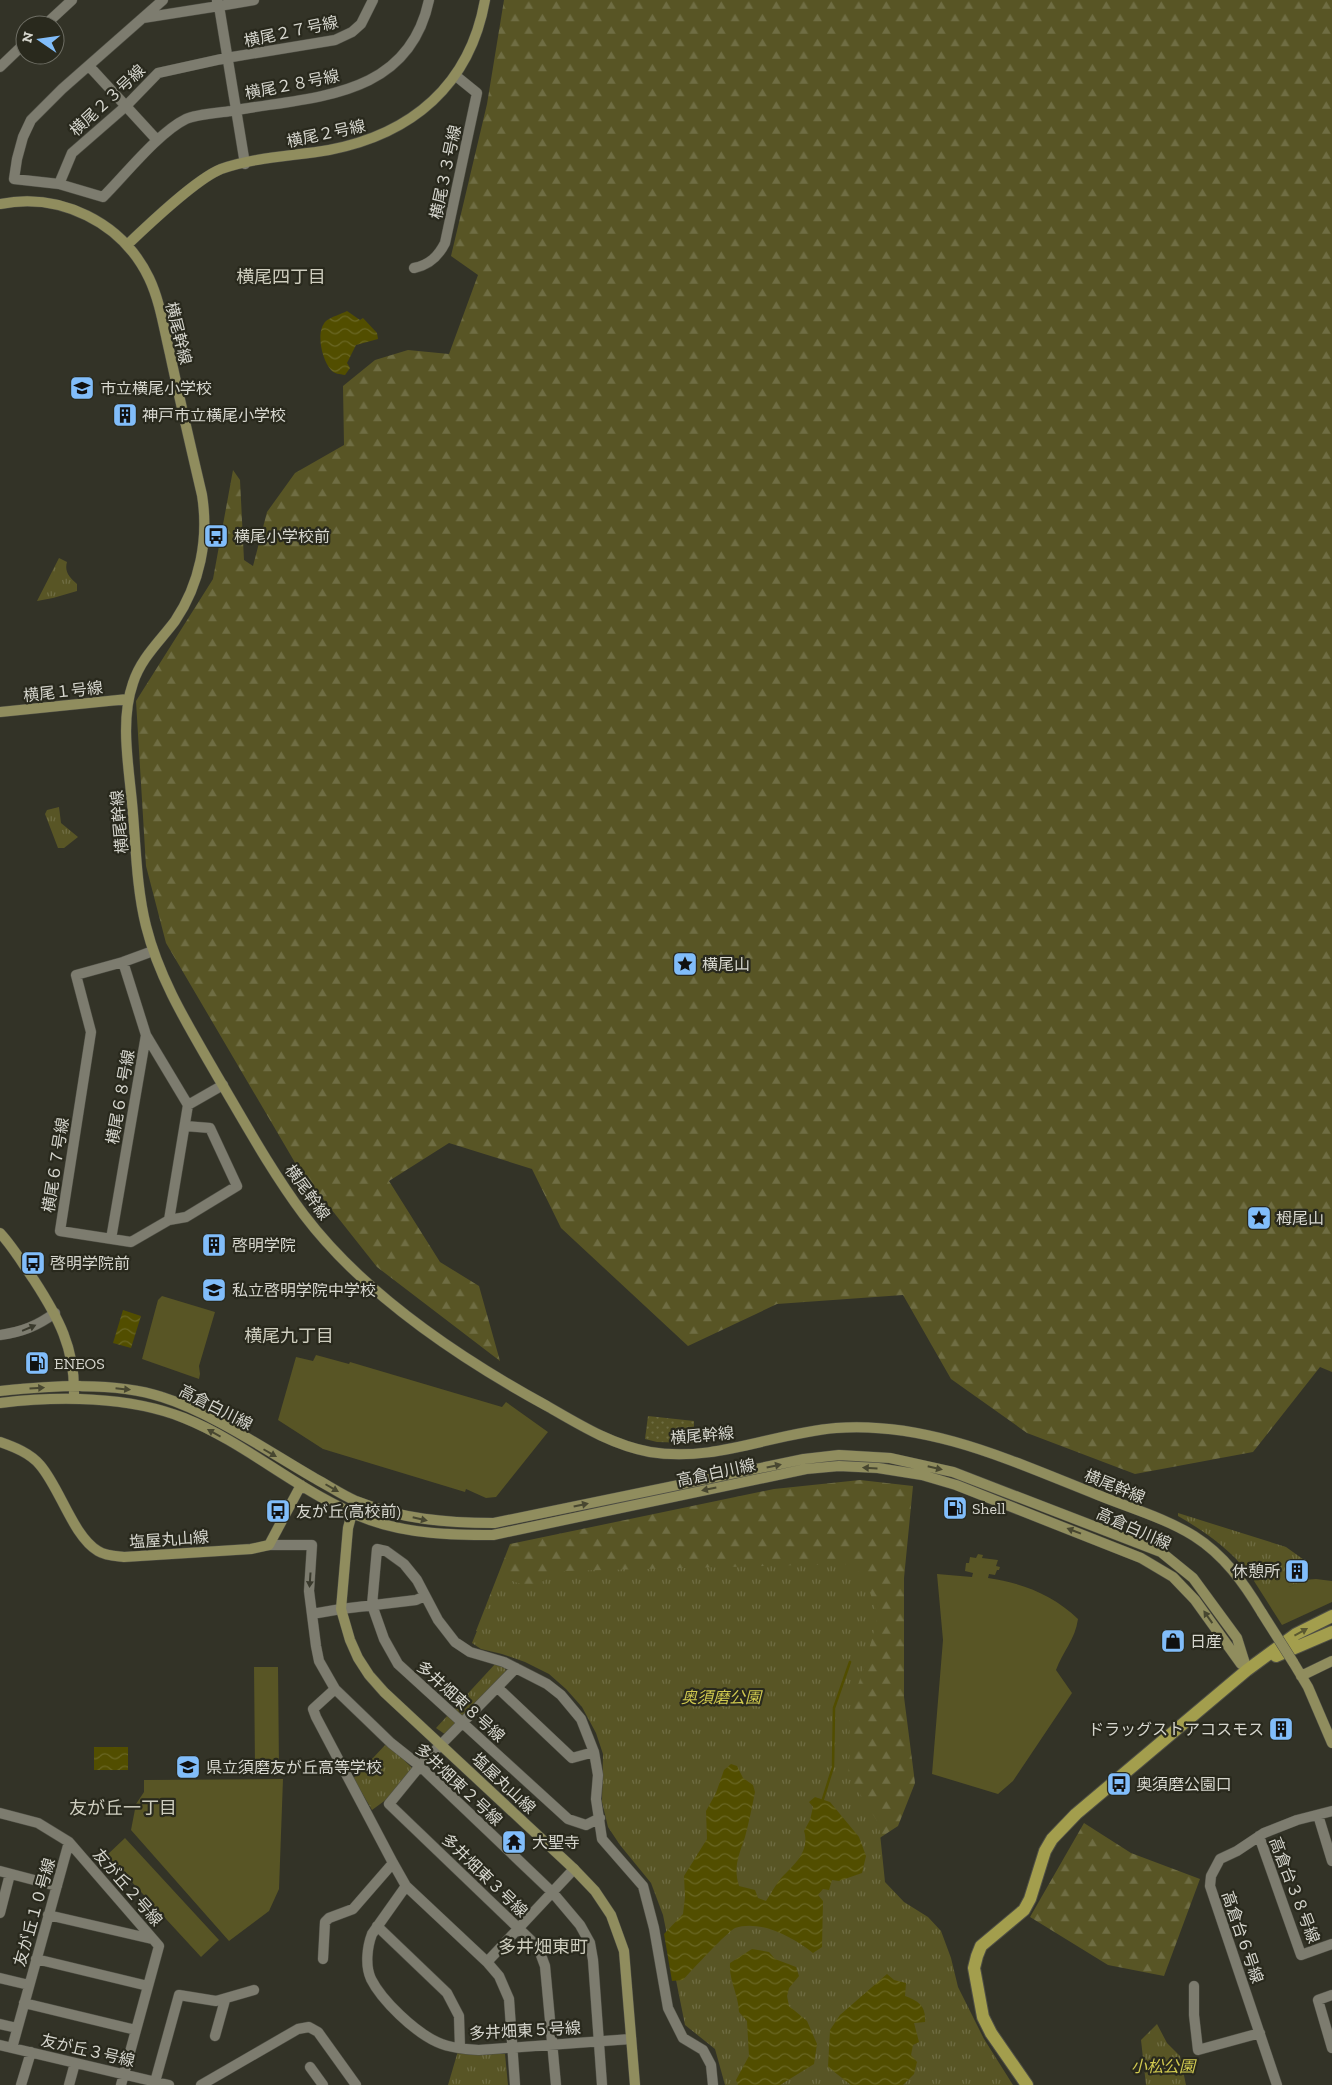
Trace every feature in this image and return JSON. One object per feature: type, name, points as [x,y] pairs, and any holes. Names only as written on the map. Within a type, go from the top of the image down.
[{"type":"main road","points":[[1027,2085],[991,2033],[983,2017],[974,1968],[982,1946],[988,1938],[1014,1920],[1024,1910],[1030,1899],[1046,1851],[1052,1839],[1069,1820],[1247,1670],[1296,1634],[1332,1616]]},
{"type":"main road","points":[[1247,1670],[1332,1632]]},
{"type":"street","points":[[56,15],[72,0]]},
{"type":"street","points":[[59,184],[14,179],[23,137],[31,120],[62,89],[163,0]]},
{"type":"street","points":[[143,18],[218,3],[254,0]]},
{"type":"street","name":"横尾２７号線","points":[[226,58],[335,40],[352,32],[361,24],[373,0]]},
{"type":"street","name":"横尾２８号線","points":[[59,184],[103,197],[157,140],[186,119],[320,97],[370,82],[400,57],[414,40],[422,26],[429,0]]},
{"type":"street","name":"横尾２号線","points":[[127,246],[208,176],[221,169],[330,150],[378,136],[404,124],[423,109],[456,76],[476,34],[485,0]]},
{"type":"street","points":[[218,3],[245,164]]},
{"type":"street","points":[[0,67],[15,53]]},
{"type":"street","name":"横尾２３号線","points":[[59,184],[72,153],[126,106],[158,73],[226,58]]},
{"type":"street","points":[[89,66],[157,140]]},
{"type":"street","name":"横尾３３号線","points":[[414,268],[425,266],[438,256],[445,243],[477,93],[456,76]]},
{"type":"street","name":"横尾幹線","points":[[0,204],[24,201],[43,202],[82,212],[101,223],[127,246],[148,276],[156,298],[202,495],[205,521],[202,557],[192,589],[174,622],[139,667],[128,699],[127,739],[139,886],[146,925],[153,951],[173,1000],[282,1183],[306,1217],[340,1257],[403,1313],[498,1380],[589,1430],[633,1448],[683,1455],[706,1453],[834,1428],[904,1430],[948,1439],[1071,1484],[1171,1524],[1194,1537],[1220,1556],[1242,1582],[1293,1662],[1332,1743]]},
{"type":"street","name":"横尾１号線","points":[[0,712],[128,699]]},
{"type":"street","name":"横尾６７号線","points":[[153,951],[123,962],[76,975],[91,1032],[60,1231],[131,1242],[169,1220],[186,1217],[236,1186],[210,1128],[185,1126]]},
{"type":"street","name":"横尾６８号線","points":[[111,1239],[146,1034],[123,962]]},
{"type":"street","points":[[146,1034],[188,1105],[169,1220]]},
{"type":"street","points":[[188,1105],[223,1085]]},
{"type":"street","points":[[0,1233],[19,1257],[55,1313],[70,1353],[74,1374],[74,1400],[0,1404]]},
{"type":"street","points":[[0,1335],[26,1331],[55,1313]]},
{"type":"street","points":[[0,1391],[74,1388]]},
{"type":"street","name":"高倉白川線","points":[[74,1388],[122,1388],[148,1393],[173,1401],[198,1411],[356,1501],[423,1520],[455,1523],[494,1523],[804,1460],[839,1455],[890,1458],[953,1472],[1161,1552],[1193,1578],[1237,1638],[1247,1670]]},
{"type":"street","name":"高倉白川線","points":[[74,1400],[119,1402],[184,1418],[240,1447],[301,1485]]},
{"type":"street","name":"塩屋丸山線","points":[[0,1442],[24,1452],[39,1464],[48,1475],[84,1537],[92,1547],[105,1554],[124,1557],[251,1549],[269,1546]]},
{"type":"street","name":"高倉白川線","points":[[351,1512],[371,1520],[421,1532],[493,1535],[806,1468],[839,1466],[878,1468],[922,1475],[956,1485],[1141,1558],[1173,1577],[1195,1600],[1247,1670]]},
{"type":"street","points":[[269,1546],[301,1485],[351,1512]]},
{"type":"street","name":"塩屋丸山線","points":[[356,1501],[351,1512],[346,1542],[341,1608],[350,1640],[369,1675],[574,1869],[603,1902],[619,1933],[625,1960],[635,2085]]},
{"type":"street","name":"多井畑東２号線","points":[[269,1546],[312,1545],[309,1591],[319,1661],[335,1689],[391,1743],[420,1766],[553,1893],[580,1925],[590,1943],[593,1960],[602,2085]]},
{"type":"street","name":"多井畑東８号線","points":[[425,1596],[404,1564],[386,1551],[377,1549],[372,1605],[384,1639],[398,1664],[568,1819],[586,1825],[600,1818]]},
{"type":"street","points":[[312,1614],[341,1608],[416,1600],[425,1596],[438,1620],[455,1642],[478,1655],[516,1668],[547,1684],[561,1695],[581,1719],[594,1752],[598,1775],[596,1799],[602,1839],[643,1886],[654,1928],[668,2008],[683,2038],[703,2050],[711,2065],[713,2085]]},
{"type":"street","points":[[1300,1676],[1332,1661]]},
{"type":"street","name":"多井畑東３号線","points":[[516,1668],[442,1746],[420,1766],[389,1804],[538,1947],[545,1966],[556,2085]]},
{"type":"street","points":[[498,1688],[572,1758],[594,1752]]},
{"type":"street","points":[[335,1689],[313,1709],[406,1886],[487,1962],[499,1976],[509,1999],[515,2085]]},
{"type":"street","name":"高倉台６号線","points":[[1277,2085],[1210,1886],[1211,1876],[1220,1859],[1237,1851],[1259,1836],[1297,1820],[1332,1811]]},
{"type":"street","name":"友が丘２号線","points":[[0,1814],[38,1823],[69,1842],[159,1946],[121,2085]]},
{"type":"street","points":[[1318,1815],[1332,1861]]},
{"type":"street","name":"高倉台３８号線","points":[[1259,1836],[1301,1955],[1332,1944]]},
{"type":"street","name":"友が丘１０号線","points":[[12,2048],[69,1842]]},
{"type":"street","points":[[323,1959],[325,1922],[329,1918],[353,1909],[393,1863]]},
{"type":"street","points":[[487,1962],[574,1869]]},
{"type":"street","points":[[0,1913],[5,1873],[57,1886]]},
{"type":"street","name":"多井畑東５号線","points":[[406,1886],[377,1926],[368,1943],[367,1958],[371,1978],[384,1997],[420,2032],[438,2042],[460,2048],[479,2050],[631,2039]]},
{"type":"street","points":[[48,1915],[152,1939]]},
{"type":"street","points":[[377,1926],[447,1993],[459,2016],[460,2048]]},
{"type":"street","points":[[36,1958],[148,1986]]},
{"type":"street","points":[[0,1978],[29,1985]]},
{"type":"street","points":[[1194,1986],[1194,2015],[1198,2050],[1260,2033]]},
{"type":"street","points":[[155,2082],[179,1995],[206,2001],[225,2000],[254,1990]]},
{"type":"street","points":[[1332,1996],[1318,2000],[1332,2048]]},
{"type":"street","points":[[215,2036],[225,2000]]},
{"type":"street","points":[[24,2003],[136,2030]]},
{"type":"street","points":[[0,2024],[17,2028]]},
{"type":"street","points":[[201,2085],[218,2080],[298,2029],[306,2027],[318,2032],[356,2085]]},
{"type":"street","name":"友が丘３号線","points":[[0,2045],[169,2085]]},
{"type":"street","points":[[22,2085],[31,2052]]},
{"type":"street","points":[[69,2085],[75,2063]]},
{"type":"street","points":[[310,2067],[320,2084]]},
{"type":"green space","points":[[504,0],[1332,0],[1332,1372],[1320,1367],[1253,1452],[1135,1474],[1027,1433],[951,1379],[903,1295],[777,1304],[688,1346],[561,1228],[532,1169],[449,1143],[389,1181],[440,1262],[479,1286],[500,1361],[377,1267],[297,1166],[166,943],[146,866],[136,701],[213,579],[233,470],[240,480],[244,560],[253,566],[267,512],[295,473],[344,445],[343,386],[375,360],[408,350],[449,354],[478,275],[451,256],[487,104]]},
{"type":"green space","points":[[59,558],[67,562],[67,572],[77,584],[77,591],[37,601]]},
{"type":"green space","points":[[59,807],[61,823],[78,837],[64,848],[58,848],[45,814],[47,810]]},
{"type":"green space","points":[[162,1296],[215,1312],[199,1366],[199,1379],[142,1359],[158,1300]]},
{"type":"green space","points":[[316,1355],[349,1364],[350,1362],[502,1407],[506,1402],[548,1432],[496,1497],[486,1498],[466,1489],[465,1492],[323,1449],[278,1420],[296,1357],[313,1361]]},
{"type":"green space","points":[[648,1416],[694,1421],[694,1443],[657,1442],[645,1439]]},
{"type":"green space","points":[[860,1480],[913,1486],[904,1578],[904,1697],[915,1783],[898,1826],[872,1843],[664,1716],[520,1639],[476,1631],[510,1544],[774,1489]]},
{"type":"green space","points":[[1178,1513],[1286,1547],[1307,1562],[1303,1581],[1266,1597],[1247,1571],[1227,1550],[1178,1516]]},
{"type":"green space","points":[[978,1554],[983,1555],[982,1558],[998,1560],[996,1566],[1000,1567],[999,1570],[997,1570],[995,1575],[989,1574],[988,1578],[1013,1583],[1036,1591],[1058,1603],[1078,1619],[1072,1639],[1056,1670],[1072,1693],[1013,1781],[998,1794],[932,1774],[943,1640],[937,1574],[972,1577],[973,1573],[965,1571],[966,1563],[969,1563],[970,1557],[976,1558]]},
{"type":"green space","name":"奥須磨公園","points":[[845,1564],[864,1575],[878,1616],[864,1668],[849,1710],[850,1750],[848,1775],[879,1824],[885,1882],[904,1902],[928,1917],[941,1931],[951,1958],[958,1987],[984,2039],[1013,2085],[725,2085],[715,2049],[685,2025],[663,1915],[651,1883],[608,1827],[602,1802],[603,1754],[596,1733],[582,1707],[549,1674],[525,1662],[481,1649],[472,1643],[500,1575],[520,1584],[533,1585],[565,1571]]},
{"type":"green space","points":[[1304,1580],[1332,1581],[1332,1602],[1282,1625],[1254,1581],[1289,1587]]},
{"type":"green space","points":[[496,1663],[505,1666],[506,1672],[446,1735],[436,1728]]},
{"type":"green space","points":[[254,1667],[278,1667],[279,1768],[255,1768]]},
{"type":"green space","points":[[387,1743],[412,1768],[387,1799],[372,1810],[353,1778],[356,1776],[354,1772],[373,1758]]},
{"type":"green space","points":[[283,1779],[279,1889],[269,1911],[229,1941],[131,1830],[136,1804],[144,1792],[144,1780]]},
{"type":"green space","points":[[1084,1823],[1131,1853],[1200,1879],[1164,1976],[1108,1965],[1030,1917]]},
{"type":"green space","points":[[125,1838],[219,1940],[201,1957],[107,1855]]},
{"type":"green space","name":"小松公園","points":[[1157,2024],[1167,2043],[1180,2056],[1186,2085],[1146,2085],[1141,2040]]},
{"type":"green space","points":[[458,2051],[474,2054],[505,2054],[508,2085],[448,2085]]},
{"type":"water","points":[[347,311],[360,320],[363,318],[377,333],[378,339],[356,345],[347,363],[350,368],[345,375],[337,374],[331,370],[325,360],[320,339],[326,321]]},
{"type":"water","points":[[123,1310],[141,1316],[131,1348],[113,1343]]},
{"type":"water","points":[[94,1747],[128,1747],[128,1770],[94,1770]]},
{"type":"water","points":[[731,1764],[737,1766],[743,1778],[753,1785],[755,1792],[738,1861],[737,1879],[739,1886],[755,1890],[758,1898],[766,1901],[779,1881],[801,1856],[805,1844],[804,1831],[810,1820],[813,1807],[809,1802],[815,1797],[830,1802],[859,1837],[866,1856],[862,1873],[839,1881],[832,1880],[829,1890],[823,1889],[818,1895],[823,1901],[822,1947],[813,1953],[787,1936],[766,1928],[745,1926],[731,1931],[683,1980],[672,1981],[664,1934],[683,1914],[685,1897],[684,1876],[707,1839],[706,1811],[716,1793],[724,1770]]},
{"type":"water","points":[[752,1949],[769,1952],[775,1959],[796,1967],[799,1976],[789,1988],[787,1996],[789,2006],[807,2021],[817,2044],[814,2064],[780,2085],[738,2085],[736,2080],[749,2056],[747,2021],[739,2012],[730,1963]]},
{"type":"water","points":[[887,1974],[894,1980],[906,1983],[905,1996],[918,2002],[923,2008],[925,2022],[914,2023],[919,2042],[913,2045],[911,2055],[917,2062],[914,2074],[903,2085],[851,2085],[828,2067],[830,2030],[840,2015]]},
{"type":"waterway","points":[[823,1799],[833,1767],[834,1708],[850,1662]]},
{"type":"place","name":"市立横尾小学校","points":[[82,388]]},
{"type":"place","name":"神戸市立横尾小学校","points":[[125,415]]},
{"type":"place","name":"横尾小学校前","points":[[216,536]]},
{"type":"place","name":"横尾山","points":[[685,964]]},
{"type":"place","name":"栂尾山","points":[[1259,1218]]},
{"type":"place","name":"啓明学院","points":[[214,1245]]},
{"type":"place","name":"啓明学院前","points":[[33,1263]]},
{"type":"place","name":"私立啓明学院中学校","points":[[214,1290]]},
{"type":"place","name":"ENEOS","points":[[37,1363]]},
{"type":"place","name":"Shell","points":[[955,1508]]},
{"type":"place","name":"友が丘(高校前)","points":[[278,1511]]},
{"type":"place","name":"休憩所","points":[[1297,1571]]},
{"type":"place","name":"日産","points":[[1173,1641]]},
{"type":"place","name":"ドラッグストアコスモス","points":[[1281,1729]]},
{"type":"place","name":"県立須磨友が丘高等学校","points":[[188,1767]]},
{"type":"place","name":"奥須磨公園口","points":[[1119,1784]]},
{"type":"place","name":"大聖寺","points":[[514,1842]]},
{"type":"district","name":"横尾四丁目","points":[[281,277]]},
{"type":"district","name":"横尾九丁目","points":[[289,1336]]},
{"type":"district","name":"友が丘一丁目","points":[[123,1808]]},
{"type":"district","name":"多井畑東町","points":[[543,1947]]}]
